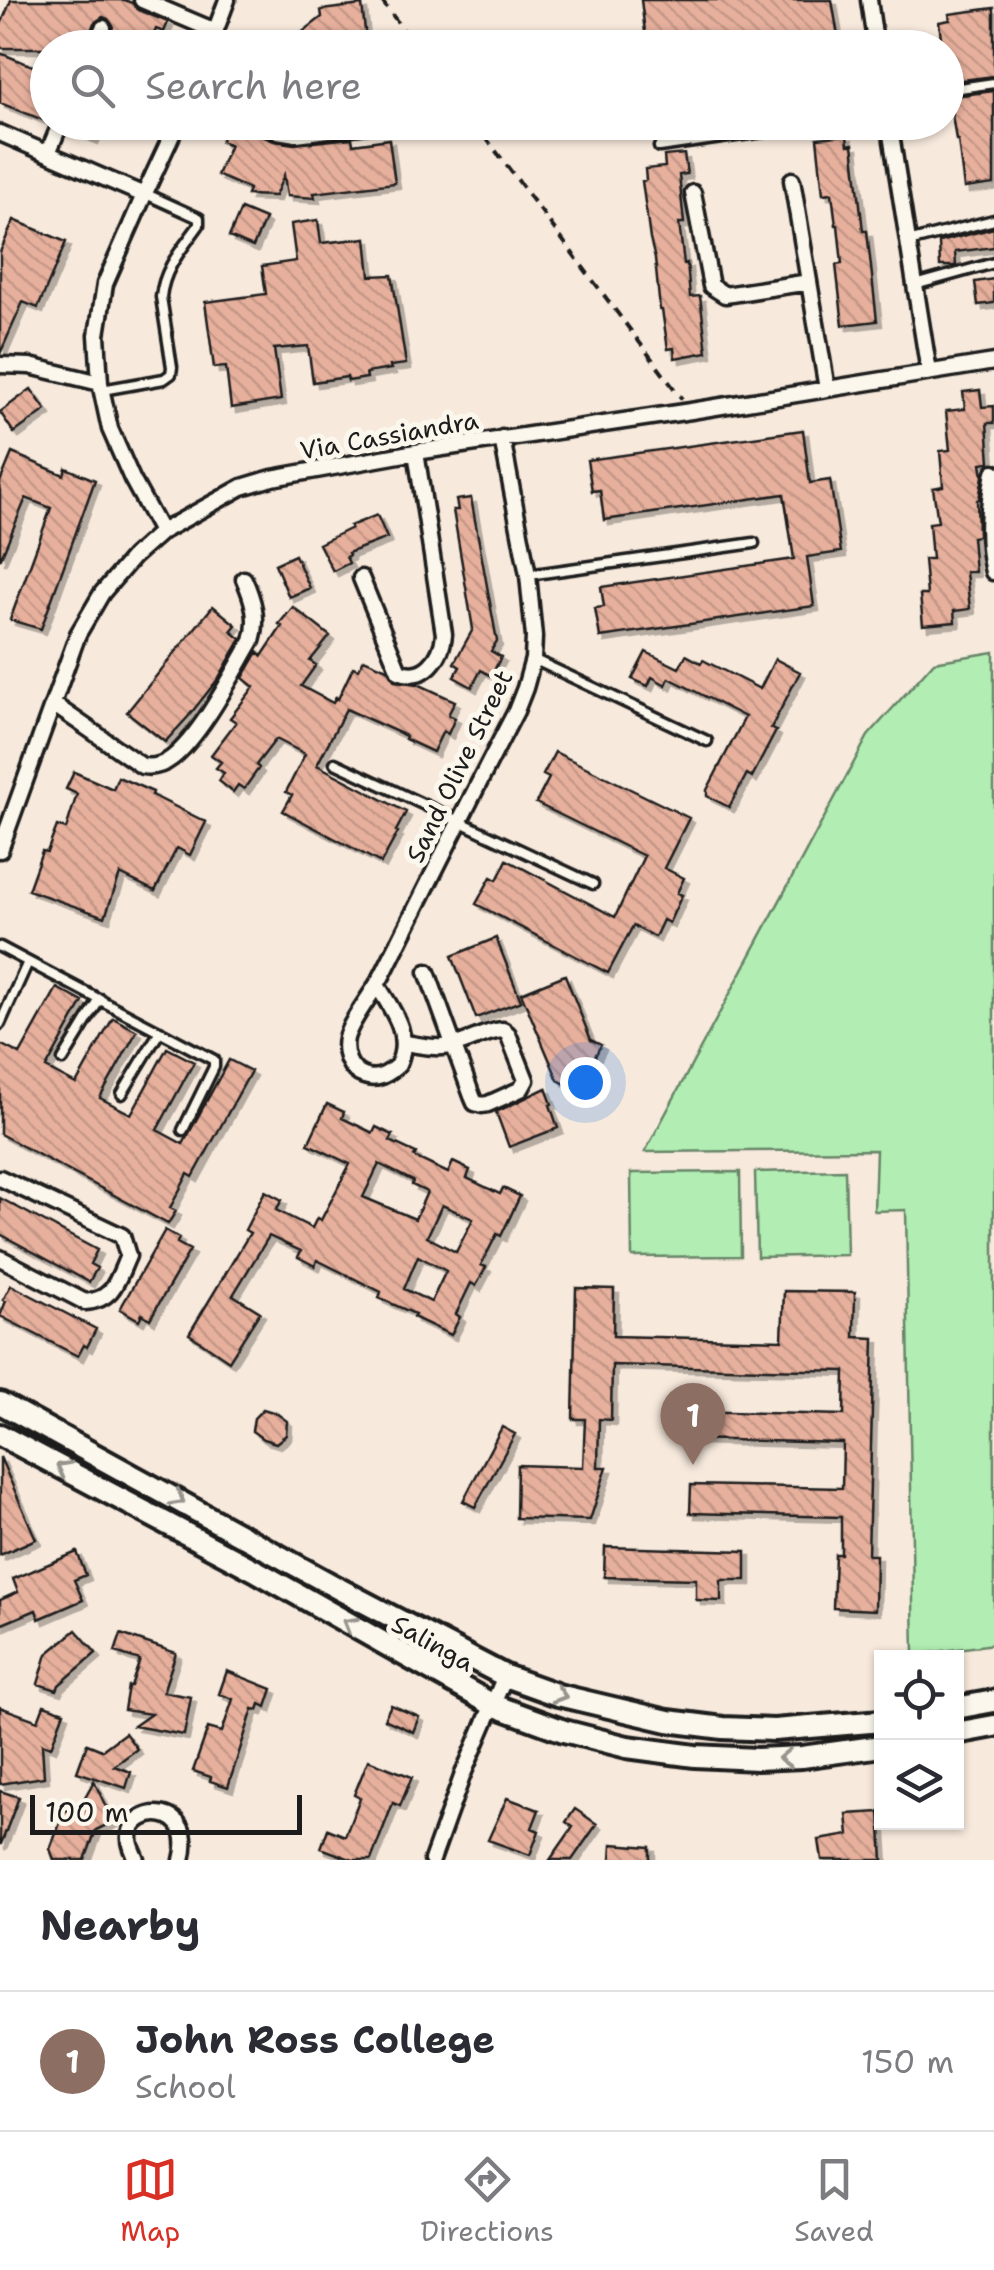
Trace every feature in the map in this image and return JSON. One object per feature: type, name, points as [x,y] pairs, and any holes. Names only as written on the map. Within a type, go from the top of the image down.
[{"type":"street","points":[[142,0],[213,30]]},
{"type":"street","points":[[215,30],[227,0]]},
{"type":"street","points":[[869,0],[873,30]]},
{"type":"street","points":[[0,132],[144,194]]},
{"type":"street","points":[[48,153],[53,140]]},
{"type":"street","points":[[161,532],[132,480],[110,428],[101,386],[97,336],[105,284],[170,140]]},
{"type":"street","points":[[892,140],[929,372]]},
{"type":"street","points":[[792,180],[827,388]]},
{"type":"street","points":[[693,193],[711,286],[718,292],[809,282]]},
{"type":"street","name":"Via Cassiandra","points":[[0,850],[78,634],[102,593],[161,532],[242,487],[416,452],[994,362]]},
{"type":"street","points":[[0,365],[30,366],[101,386]]},
{"type":"street","name":"Sand Olive Street","points":[[404,1043],[398,1066],[380,1078],[358,1074],[345,1050],[347,1034],[378,986],[516,710],[533,659],[528,574],[502,438]]},
{"type":"street","points":[[361,578],[398,671],[412,674],[426,670],[442,648],[444,634],[416,452]]},
{"type":"street","points":[[993,572],[988,531],[994,472]]},
{"type":"street","points":[[52,704],[142,766],[149,768],[173,758],[202,723],[252,641],[256,630],[253,598],[244,579]]},
{"type":"street","points":[[378,986],[394,1012],[404,1043],[454,1046],[499,1029],[506,1032],[526,1076],[521,1089],[478,1105],[472,1096],[454,1046],[427,972]]},
{"type":"street","points":[[0,1178],[122,1236],[128,1256],[110,1293],[97,1301],[84,1302],[0,1258]]},
{"type":"street","name":"Salinga","points":[[0,1402],[505,1676],[606,1708],[705,1726],[774,1730],[874,1722]]},
{"type":"street","name":"Salinga","points":[[0,1434],[258,1572],[493,1705],[564,1732],[626,1747],[695,1756],[802,1758],[874,1747]]},
{"type":"street","points":[[432,1860],[505,1676]]},
{"type":"street","points":[[964,1707],[994,1701]]},
{"type":"street","points":[[964,1732],[994,1726]]},
{"type":"street","points":[[137,1860],[131,1845],[132,1828],[141,1819],[159,1814],[173,1818],[182,1828],[182,1860]]},
{"type":"lane","points":[[964,87],[994,83]]},
{"type":"lane","points":[[660,147],[708,140]]},
{"type":"lane","points":[[101,386],[164,379],[172,367],[162,287],[170,266],[198,226],[198,218],[144,194]]},
{"type":"lane","points":[[908,242],[994,220]]},
{"type":"lane","points":[[915,284],[994,263]]},
{"type":"lane","points":[[528,574],[754,543]]},
{"type":"lane","points":[[533,659],[708,740]]},
{"type":"lane","points":[[335,763],[593,884]]},
{"type":"lane","points":[[0,947],[214,1060],[182,1130]]},
{"type":"lane","points":[[0,1024],[28,962]]},
{"type":"lane","points":[[63,1060],[100,999]]},
{"type":"lane","points":[[122,1094],[160,1032]]},
{"type":"path","points":[[381,0],[404,30]]},
{"type":"path","points":[[487,140],[690,411]]},
{"type":"green space","points":[[994,652],[994,1644],[914,1650],[906,1210],[874,1211],[876,1150],[645,1152],[868,736],[934,662]]},
{"type":"green space","points":[[845,1170],[847,1255],[757,1257],[755,1172]]},
{"type":"green space","points":[[740,1172],[741,1256],[632,1257],[631,1173]]},
{"type":"building","points":[[11,0],[125,0],[168,22],[165,30],[112,30],[113,26],[103,17],[91,30],[30,30],[30,48],[0,48],[0,27]]},
{"type":"building","points":[[641,0],[832,0],[837,30],[645,30]]},
{"type":"building","points":[[362,5],[365,30],[305,30],[322,17],[321,10]]},
{"type":"building","points":[[994,8],[994,76],[964,80],[964,30],[940,30],[939,22],[950,20],[949,14]]},
{"type":"building","points":[[0,53],[30,65],[30,115],[0,103]]},
{"type":"building","points":[[994,91],[994,184],[964,188],[958,140],[964,140],[964,95]]},
{"type":"building","points":[[272,140],[294,144],[352,140],[353,144],[389,140],[395,183],[314,193],[315,198],[287,196],[284,175],[275,196],[247,195],[249,189],[217,175],[230,145],[221,141]]},
{"type":"building","points":[[817,140],[848,140],[848,145],[853,144],[877,321],[843,325],[836,265],[842,264],[838,225],[832,193],[823,194]]},
{"type":"building","points":[[684,154],[687,174],[679,175],[684,223],[679,223],[690,297],[700,296],[707,352],[675,358],[674,348],[668,349],[660,310],[642,181],[646,180],[645,169],[665,167],[664,156]]},
{"type":"building","points":[[241,209],[265,219],[253,247],[229,237]]},
{"type":"building","points":[[14,220],[66,242],[38,308],[23,302],[0,354],[0,252]]},
{"type":"building","points":[[318,220],[321,243],[366,238],[370,276],[392,275],[406,364],[366,373],[367,378],[313,382],[308,346],[274,349],[281,400],[231,408],[226,367],[214,368],[205,302],[266,294],[262,266],[296,261],[291,224]]},
{"type":"building","points":[[994,228],[994,247],[955,252],[956,266],[940,266],[939,242]]},
{"type":"building","points":[[994,279],[994,303],[978,305],[975,282]]},
{"type":"building","points":[[31,389],[46,410],[14,433],[0,412]]},
{"type":"building","points":[[980,390],[982,407],[994,406],[994,423],[987,423],[990,462],[981,463],[978,536],[972,537],[975,572],[966,572],[970,609],[954,611],[955,622],[923,625],[920,595],[927,595],[924,559],[932,559],[929,523],[938,522],[933,488],[943,486],[940,451],[950,450],[946,411],[965,409],[963,392]]},
{"type":"building","points":[[803,430],[810,483],[830,480],[841,552],[807,557],[814,606],[600,637],[595,608],[604,607],[601,587],[794,559],[784,494],[604,520],[600,490],[592,491],[587,460]]},
{"type":"building","points":[[12,453],[64,475],[66,468],[95,480],[41,629],[10,620],[51,508],[26,498],[0,560],[0,482]]},
{"type":"building","points":[[471,498],[497,641],[491,651],[501,657],[491,676],[481,670],[472,687],[454,677],[460,667],[454,663],[473,629],[453,510],[458,510],[456,500]]},
{"type":"building","points":[[377,515],[387,538],[348,553],[349,563],[333,571],[319,544]]},
{"type":"building","points":[[295,555],[310,588],[289,597],[275,564]]},
{"type":"building","points":[[213,606],[236,625],[231,631],[241,639],[218,679],[165,742],[127,712]]},
{"type":"building","points":[[293,607],[330,636],[310,661],[316,665],[301,686],[333,703],[353,667],[359,669],[364,659],[387,669],[395,681],[418,684],[455,701],[448,715],[455,718],[448,734],[443,731],[433,752],[346,709],[317,765],[406,812],[381,863],[283,811],[292,795],[286,792],[305,754],[276,739],[244,789],[238,785],[233,792],[219,781],[224,773],[216,768],[221,762],[211,755],[236,722],[230,718],[254,687],[243,678]]},
{"type":"building","points":[[646,652],[679,668],[686,655],[701,663],[703,660],[760,689],[775,659],[800,672],[771,728],[776,731],[752,777],[747,774],[729,807],[707,796],[707,790],[745,717],[669,678],[666,685],[652,677],[648,686],[632,679]]},
{"type":"building","points":[[555,752],[689,818],[664,868],[684,878],[677,893],[682,895],[669,923],[663,920],[655,937],[633,926],[608,973],[476,904],[491,877],[497,880],[507,860],[615,917],[644,856],[536,803],[549,778],[543,775]]},
{"type":"building","points":[[74,772],[113,789],[118,777],[206,822],[190,855],[177,848],[155,891],[120,874],[105,917],[28,890],[42,851],[47,852],[57,826],[66,829],[77,794],[66,789]]},
{"type":"building","points":[[496,938],[521,1001],[476,1018],[452,956]]},
{"type":"building","points":[[565,975],[591,1040],[601,1045],[577,1090],[558,1080],[521,993]]},
{"type":"building","points":[[57,988],[83,1002],[46,1068],[76,1084],[113,1018],[137,1031],[100,1098],[131,1114],[167,1048],[194,1062],[157,1130],[183,1144],[229,1060],[251,1071],[193,1177],[188,1174],[170,1208],[176,1211],[168,1224],[0,1134],[0,1044],[20,1054]]},
{"type":"building","points":[[546,1088],[558,1128],[509,1147],[496,1112]]},
{"type":"building","points":[[327,1104],[344,1112],[342,1118],[373,1133],[376,1127],[393,1135],[390,1141],[416,1153],[414,1157],[448,1173],[453,1162],[470,1170],[467,1178],[500,1194],[503,1188],[520,1196],[501,1236],[497,1234],[481,1265],[486,1267],[476,1286],[471,1283],[451,1335],[379,1298],[381,1292],[317,1260],[315,1266],[298,1257],[301,1251],[269,1236],[233,1295],[260,1312],[229,1361],[189,1334],[250,1233],[245,1230],[265,1191],[282,1200],[276,1210],[312,1228],[317,1218],[321,1220],[350,1164],[308,1144]],"holes":[[[379,1164],[427,1192],[415,1219],[363,1197]],[[442,1205],[473,1219],[456,1252],[427,1237]],[[418,1256],[446,1271],[431,1302],[404,1289]]]},
{"type":"building","points":[[0,1198],[97,1250],[90,1264],[97,1268],[89,1282],[0,1234]]},
{"type":"building","points":[[165,1230],[190,1250],[150,1319],[142,1314],[139,1320],[120,1309]]},
{"type":"building","points":[[11,1285],[96,1329],[87,1347],[84,1345],[78,1356],[0,1316]]},
{"type":"building","points":[[576,1288],[614,1289],[613,1336],[782,1340],[784,1291],[855,1292],[854,1337],[874,1338],[868,1555],[876,1555],[875,1610],[833,1608],[835,1554],[841,1554],[841,1517],[690,1513],[691,1485],[842,1488],[843,1443],[692,1439],[692,1411],[844,1415],[845,1371],[612,1365],[611,1420],[599,1419],[598,1467],[607,1467],[590,1520],[516,1518],[517,1465],[583,1467],[585,1419],[573,1419]]},
{"type":"building","points":[[263,1409],[287,1421],[286,1435],[276,1443],[252,1431],[254,1418]]},
{"type":"building","points":[[502,1427],[515,1434],[475,1507],[463,1501]]},
{"type":"building","points":[[0,1457],[36,1539],[0,1555]]},
{"type":"building","points":[[605,1547],[746,1551],[746,1580],[721,1580],[721,1601],[696,1600],[696,1579],[604,1577]]},
{"type":"building","points":[[77,1552],[86,1575],[74,1580],[83,1600],[39,1619],[36,1610],[0,1625],[0,1600],[18,1592],[13,1579]]},
{"type":"building","points":[[76,1630],[96,1653],[57,1690],[38,1684],[47,1654]]},
{"type":"building","points":[[121,1634],[176,1653],[163,1692],[191,1697],[184,1735],[134,1726],[151,1714],[124,1710],[128,1686],[140,1660],[115,1652]]},
{"type":"building","points":[[227,1671],[272,1689],[266,1707],[260,1704],[258,1710],[253,1709],[228,1787],[193,1771],[208,1728],[222,1732],[233,1699],[219,1694]]},
{"type":"building","points":[[44,1705],[64,1712],[51,1747],[42,1744],[44,1777],[0,1784],[0,1707],[38,1721]]},
{"type":"building","points":[[391,1705],[419,1717],[413,1732],[384,1719]]},
{"type":"building","points":[[125,1733],[137,1749],[114,1766],[131,1772],[126,1788],[77,1772],[87,1744],[102,1750]]},
{"type":"building","points":[[368,1760],[412,1777],[400,1806],[393,1803],[371,1860],[353,1860],[321,1848],[328,1829],[345,1836],[360,1798],[354,1795]]},
{"type":"building","points":[[94,1781],[113,1822],[96,1830],[85,1860],[54,1860],[50,1849],[65,1810],[76,1813]]},
{"type":"building","points":[[0,1791],[19,1797],[1,1844],[0,1844]]},
{"type":"building","points":[[507,1798],[539,1810],[532,1828],[539,1831],[530,1855],[488,1840]]},
{"type":"building","points":[[575,1809],[597,1824],[572,1860],[550,1860],[573,1827],[566,1822]]},
{"type":"building","points":[[874,1812],[874,1830],[881,1830],[883,1860],[822,1860],[819,1840],[849,1835],[847,1814]]},
{"type":"building","points":[[612,1844],[650,1847],[650,1860],[611,1860]]},
{"type":"place","name":"John Ross College","points":[[693,1465]]}]
